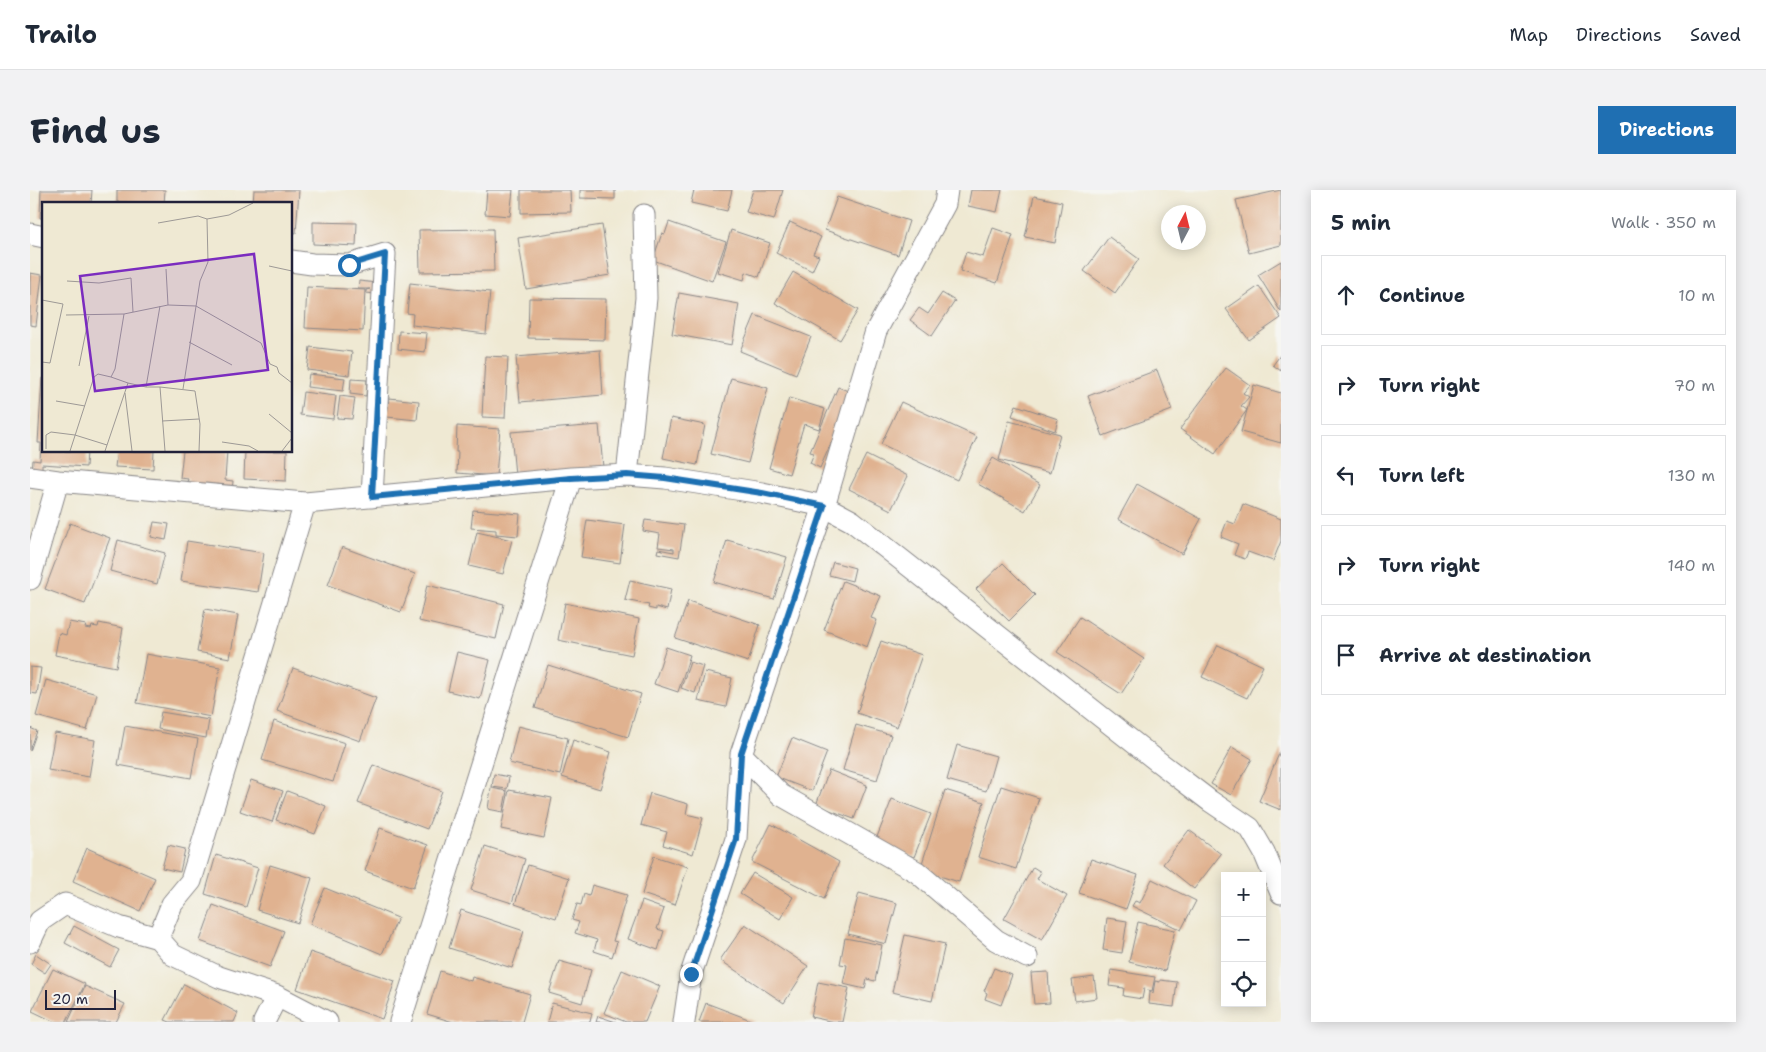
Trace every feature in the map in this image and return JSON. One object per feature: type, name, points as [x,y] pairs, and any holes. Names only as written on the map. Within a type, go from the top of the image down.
[{"type":"street","points":[[684,1022],[691,974],[736,839],[741,754],[824,506],[876,330],[944,204],[947,190]]},
{"type":"street","points":[[627,475],[646,298],[644,215]]},
{"type":"street","points":[[292,261],[312,264],[349,265],[385,254],[372,497]]},
{"type":"street","points":[[30,477],[58,482],[305,503],[571,478],[627,475],[665,478],[762,493],[824,506],[852,521],[1156,760],[1210,801],[1250,828],[1264,852],[1281,893]]},
{"type":"street","points":[[400,1022],[571,478]]},
{"type":"street","points":[[30,579],[58,482]]},
{"type":"street","points":[[158,938],[172,904],[192,881],[305,503]]},
{"type":"street","points":[[741,754],[781,795],[917,872],[996,940],[1027,957]]},
{"type":"street","points":[[30,942],[40,921],[65,904],[119,927],[158,938],[173,955],[219,977],[277,996],[327,1022]]},
{"type":"street","points":[[264,1022],[277,996]]},
{"type":"building","points":[[41,190],[92,190],[91,202],[42,202],[42,218],[40,218]]},
{"type":"building","points":[[117,190],[165,190],[164,202],[117,202]]},
{"type":"building","points":[[254,190],[299,190],[296,233],[292,232],[292,202],[253,202]]},
{"type":"building","points":[[487,190],[513,190],[510,216],[485,214]]},
{"type":"building","points":[[521,190],[570,190],[571,212],[521,213]]},
{"type":"building","points":[[580,190],[615,190],[615,199],[580,198]]},
{"type":"building","points":[[694,190],[732,190],[727,211],[691,203]]},
{"type":"building","points":[[753,190],[783,190],[774,220],[746,212]]},
{"type":"building","points":[[971,190],[1002,190],[997,212],[968,206]]},
{"type":"building","points":[[1281,190],[1281,245],[1249,253],[1236,200]]},
{"type":"building","points":[[1034,196],[1062,202],[1055,243],[1025,237]]},
{"type":"building","points":[[837,197],[909,221],[898,255],[825,230]]},
{"type":"building","points":[[313,222],[357,223],[356,246],[313,244]]},
{"type":"building","points":[[669,222],[726,242],[712,281],[653,260],[662,233],[665,234]]},
{"type":"building","points":[[790,222],[821,237],[813,254],[819,256],[812,271],[776,253]]},
{"type":"building","points":[[602,225],[610,275],[526,289],[518,238]]},
{"type":"building","points":[[993,228],[1013,235],[997,283],[960,271],[966,252],[983,257]]},
{"type":"building","points":[[493,229],[494,271],[420,272],[419,230]]},
{"type":"building","points":[[731,230],[770,243],[759,277],[746,272],[744,280],[718,272]]},
{"type":"building","points":[[1109,237],[1139,259],[1115,293],[1084,271]]},
{"type":"building","points":[[1281,261],[1281,312],[1258,275]]},
{"type":"building","points":[[793,272],[858,310],[840,340],[775,303]]},
{"type":"building","points":[[30,273],[42,275],[36,326],[30,325]]},
{"type":"building","points":[[359,281],[377,283],[376,294],[366,293],[366,290],[370,289],[358,289]]},
{"type":"building","points":[[410,283],[490,292],[486,334],[412,325],[413,314],[407,313]]},
{"type":"building","points":[[1259,286],[1281,318],[1249,340],[1226,309]]},
{"type":"building","points":[[307,287],[365,290],[363,331],[305,328]]},
{"type":"building","points":[[679,293],[739,304],[732,345],[672,334]]},
{"type":"building","points":[[942,293],[955,301],[932,336],[910,320],[919,308],[928,314]]},
{"type":"building","points":[[529,298],[606,299],[605,340],[528,338]]},
{"type":"building","points":[[755,315],[811,337],[796,374],[740,351]]},
{"type":"building","points":[[399,331],[427,333],[425,352],[398,349]]},
{"type":"building","points":[[310,347],[352,352],[349,375],[307,370]]},
{"type":"building","points":[[600,350],[603,395],[520,402],[516,357]]},
{"type":"building","points":[[1281,354],[1281,371],[1273,365]]},
{"type":"building","points":[[485,356],[508,357],[505,418],[482,417]]},
{"type":"building","points":[[1226,368],[1250,385],[1243,393],[1249,397],[1241,406],[1247,410],[1215,454],[1180,429]]},
{"type":"building","points":[[1157,370],[1172,410],[1103,436],[1088,396]]},
{"type":"building","points":[[309,374],[345,378],[343,391],[307,387]]},
{"type":"building","points":[[42,378],[42,452],[87,452],[86,467],[42,464],[42,476],[32,475],[33,460],[40,461],[41,443],[38,443]]},
{"type":"building","points":[[731,378],[768,388],[748,463],[711,454]]},
{"type":"building","points":[[351,379],[367,380],[366,396],[350,394]]},
{"type":"building","points":[[1254,385],[1281,393],[1281,443],[1241,432]]},
{"type":"building","points":[[838,387],[853,393],[820,468],[810,463],[814,453],[810,452]]},
{"type":"building","points":[[303,392],[336,396],[333,419],[300,415]]},
{"type":"building","points":[[340,396],[355,398],[352,419],[337,418]]},
{"type":"building","points":[[389,398],[419,401],[417,420],[387,417]]},
{"type":"building","points":[[789,398],[825,409],[819,429],[804,424],[789,474],[769,468]]},
{"type":"building","points":[[901,402],[977,437],[957,480],[881,444]]},
{"type":"building","points":[[1016,405],[1058,419],[1055,431],[1012,416]]},
{"type":"building","points":[[671,418],[705,425],[697,465],[663,458]]},
{"type":"building","points":[[1009,421],[1060,434],[1050,473],[999,460]]},
{"type":"building","points":[[599,425],[603,467],[515,475],[511,432]]},
{"type":"building","points":[[457,426],[500,429],[496,476],[457,473]]},
{"type":"building","points":[[117,452],[154,452],[153,469],[115,467]]},
{"type":"building","points":[[183,452],[227,452],[225,480],[233,481],[232,492],[187,483],[188,479],[180,478]]},
{"type":"building","points":[[245,452],[287,452],[286,481],[244,479]]},
{"type":"building","points":[[866,455],[908,476],[891,510],[849,489]]},
{"type":"building","points":[[993,458],[1040,485],[1025,511],[978,484]]},
{"type":"building","points":[[1137,484],[1201,519],[1182,554],[1118,519]]},
{"type":"building","points":[[1243,504],[1281,519],[1281,541],[1273,561],[1248,552],[1245,559],[1234,555],[1238,544],[1221,537],[1227,521],[1235,524]]},
{"type":"building","points":[[473,510],[520,514],[518,536],[496,534],[496,530],[471,528]]},
{"type":"building","points":[[587,520],[625,525],[620,563],[581,557]]},
{"type":"building","points":[[645,520],[684,525],[679,557],[657,553],[658,549],[674,552],[674,549],[658,547],[660,534],[643,531]]},
{"type":"building","points":[[154,522],[169,524],[166,540],[151,537]]},
{"type":"building","points":[[70,523],[110,538],[85,604],[45,589]]},
{"type":"building","points":[[477,532],[512,540],[503,574],[469,566]]},
{"type":"building","points":[[118,540],[165,553],[157,584],[110,571]]},
{"type":"building","points":[[727,540],[787,557],[774,599],[714,582]]},
{"type":"building","points":[[187,541],[264,553],[258,592],[181,581]]},
{"type":"building","points":[[342,547],[415,574],[401,612],[328,585]]},
{"type":"building","points":[[833,562],[855,568],[852,581],[829,575]]},
{"type":"building","points":[[1003,563],[1035,595],[1009,621],[976,589]]},
{"type":"building","points":[[630,580],[671,589],[667,610],[656,607],[656,610],[648,608],[649,605],[625,600]]},
{"type":"building","points":[[843,581],[881,596],[871,618],[877,620],[867,647],[824,630]]},
{"type":"building","points":[[427,585],[504,604],[496,639],[419,621]]},
{"type":"building","points":[[688,601],[760,625],[748,662],[675,638]]},
{"type":"building","points":[[565,603],[639,619],[632,655],[558,640]]},
{"type":"building","points":[[205,609],[238,615],[230,658],[197,652]]},
{"type":"building","points":[[1080,617],[1144,659],[1121,694],[1057,652]]},
{"type":"building","points":[[69,622],[86,625],[85,628],[91,629],[92,626],[98,627],[99,623],[123,628],[116,667],[55,655],[59,633],[66,635]]},
{"type":"building","points":[[881,641],[922,655],[897,727],[857,713]]},
{"type":"building","points":[[1218,645],[1263,666],[1247,698],[1202,677]]},
{"type":"building","points":[[666,647],[690,655],[678,692],[654,684]]},
{"type":"building","points":[[457,652],[490,660],[480,699],[448,691]]},
{"type":"building","points":[[146,654],[220,667],[211,717],[137,703]]},
{"type":"building","points":[[690,662],[703,666],[695,693],[681,688]]},
{"type":"building","points":[[548,665],[641,694],[628,737],[535,708]]},
{"type":"building","points":[[30,667],[41,668],[37,694],[30,693]]},
{"type":"building","points":[[293,668],[376,698],[360,741],[277,711]]},
{"type":"building","points":[[705,672],[732,678],[726,707],[698,701]]},
{"type":"building","points":[[46,680],[97,694],[87,730],[36,716]]},
{"type":"building","points":[[161,712],[209,720],[206,738],[158,729]]},
{"type":"building","points":[[274,721],[345,743],[333,782],[262,760]]},
{"type":"building","points":[[856,725],[891,735],[877,780],[843,770]]},
{"type":"building","points":[[125,726],[198,739],[191,778],[118,765]]},
{"type":"building","points":[[518,726],[568,738],[560,775],[509,763]]},
{"type":"building","points":[[30,728],[37,731],[30,751]]},
{"type":"building","points":[[55,733],[95,740],[89,777],[48,770]]},
{"type":"building","points":[[792,738],[827,752],[812,791],[776,777]]},
{"type":"building","points":[[573,740],[611,752],[600,789],[562,777]]},
{"type":"building","points":[[957,745],[996,756],[986,791],[947,780]]},
{"type":"building","points":[[1232,747],[1252,759],[1231,795],[1211,784]]},
{"type":"building","points":[[1281,749],[1281,810],[1259,801]]},
{"type":"building","points":[[373,765],[442,791],[427,829],[358,803]]},
{"type":"building","points":[[829,770],[867,785],[854,819],[816,805]]},
{"type":"building","points":[[494,774],[509,777],[507,789],[492,787]]},
{"type":"building","points":[[251,780],[283,791],[272,822],[240,811]]},
{"type":"building","points":[[1001,786],[1039,798],[1016,869],[978,857]]},
{"type":"building","points":[[491,788],[507,791],[503,812],[488,809]]},
{"type":"building","points":[[509,790],[552,798],[544,838],[501,829]]},
{"type":"building","points":[[945,790],[984,802],[959,882],[920,870]]},
{"type":"building","points":[[287,791],[326,806],[315,834],[276,820]]},
{"type":"building","points":[[650,793],[688,804],[686,814],[703,818],[693,854],[663,845],[667,832],[641,825]]},
{"type":"building","points":[[892,799],[931,814],[914,857],[875,842]]},
{"type":"building","points":[[771,824],[839,862],[824,899],[752,862]]},
{"type":"building","points":[[380,828],[428,845],[413,888],[365,871]]},
{"type":"building","points":[[1189,830],[1221,854],[1194,889],[1163,864]]},
{"type":"building","points":[[168,845],[185,849],[180,872],[162,868]]},
{"type":"building","points":[[485,846],[525,859],[512,903],[471,890]]},
{"type":"building","points":[[87,848],[155,878],[140,911],[73,881]]},
{"type":"building","points":[[216,855],[258,868],[246,907],[205,894]]},
{"type":"building","points":[[654,856],[688,867],[675,905],[642,894]]},
{"type":"building","points":[[1091,859],[1138,875],[1126,909],[1079,893]]},
{"type":"building","points":[[270,865],[312,878],[298,923],[257,910]]},
{"type":"building","points":[[528,865],[569,878],[556,918],[515,904]]},
{"type":"building","points":[[1033,867],[1041,872],[1037,879],[1067,896],[1042,940],[1004,919]]},
{"type":"building","points":[[753,873],[793,897],[780,919],[740,894]]},
{"type":"building","points":[[1152,879],[1196,901],[1181,930],[1132,906],[1135,901],[1140,903]]},
{"type":"building","points":[[592,885],[627,895],[613,941],[617,942],[612,957],[594,951],[597,940],[575,933],[579,922],[572,920],[577,904],[581,905],[584,894],[589,896]]},
{"type":"building","points":[[325,888],[398,918],[382,954],[310,924]]},
{"type":"building","points":[[859,893],[897,903],[886,944],[848,934]]},
{"type":"building","points":[[642,901],[664,909],[657,929],[664,931],[658,950],[628,939]]},
{"type":"building","points":[[213,905],[284,931],[270,967],[200,941]]},
{"type":"building","points":[[461,910],[524,931],[512,968],[449,948]]},
{"type":"building","points":[[1107,918],[1127,921],[1122,953],[1103,950]]},
{"type":"building","points":[[1138,922],[1175,930],[1165,971],[1129,962]]},
{"type":"building","points":[[745,924],[808,966],[784,1003],[720,960]]},
{"type":"building","points":[[74,926],[119,950],[110,967],[65,943]]},
{"type":"building","points":[[905,935],[945,944],[932,1001],[892,992]]},
{"type":"building","points":[[845,938],[882,945],[875,981],[867,979],[865,989],[843,984],[847,965],[840,964]]},
{"type":"building","points":[[310,952],[395,981],[382,1019],[297,989]]},
{"type":"building","points":[[36,954],[51,964],[45,973],[31,964]]},
{"type":"building","points":[[559,961],[591,970],[582,1003],[549,993]]},
{"type":"building","points":[[994,968],[1012,975],[1001,1005],[985,999],[987,993],[984,991]]},
{"type":"building","points":[[53,969],[85,984],[66,1022],[55,1022],[32,1011]]},
{"type":"building","points":[[622,970],[660,986],[645,1022],[626,1022],[604,1013]]},
{"type":"building","points":[[1111,970],[1155,977],[1152,991],[1144,989],[1142,999],[1123,996],[1124,988],[1109,986]]},
{"type":"building","points":[[440,971],[471,981],[472,977],[530,994],[522,1022],[453,1022],[427,1014]]},
{"type":"building","points":[[1048,972],[1050,1003],[1034,1004],[1031,973]]},
{"type":"building","points":[[1094,977],[1097,998],[1075,1001],[1072,980]]},
{"type":"building","points":[[1160,980],[1177,982],[1174,1007],[1149,1004],[1150,992],[1153,993],[1155,981],[1160,982]]},
{"type":"building","points":[[818,982],[849,988],[842,1022],[811,1017]]},
{"type":"building","points":[[184,984],[238,1013],[234,1022],[170,1022],[165,1020]]},
{"type":"building","points":[[85,986],[125,1004],[116,1022],[68,1022]]},
{"type":"building","points":[[552,1003],[592,1013],[590,1022],[547,1022]]},
{"type":"building","points":[[706,1003],[756,1022],[699,1022]]},
{"type":"building","points":[[598,1016],[616,1022],[596,1022]]},
{"type":"route","points":[[349,265],[385,254],[372,497],[571,478],[627,475],[665,478],[762,493],[824,506],[741,754],[736,839],[691,974]]}]
